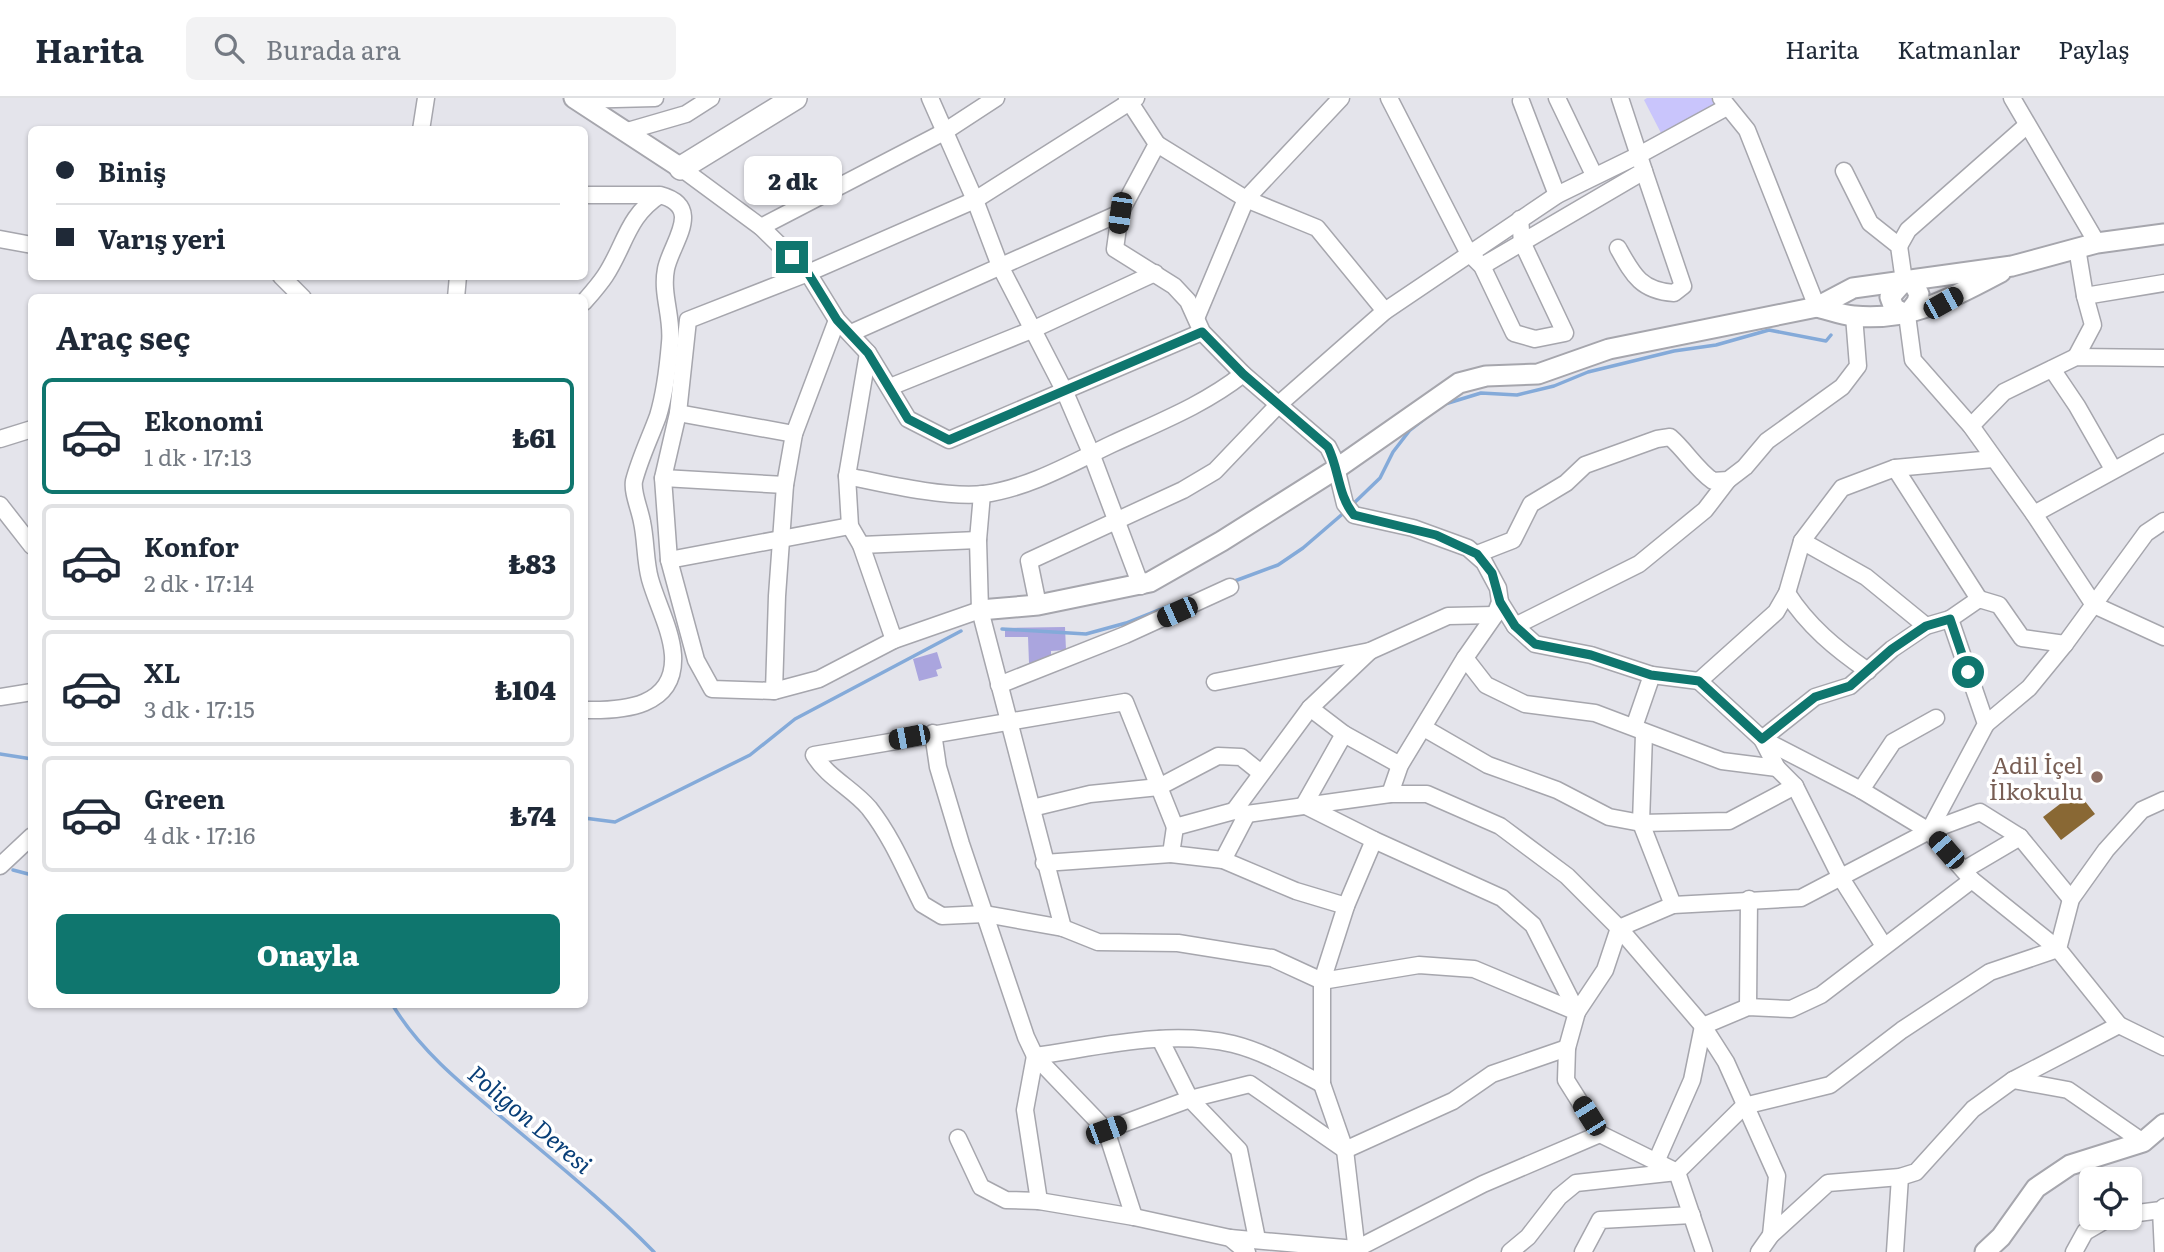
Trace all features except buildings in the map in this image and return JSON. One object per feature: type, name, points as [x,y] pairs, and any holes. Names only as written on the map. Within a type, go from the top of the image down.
[{"type":"main road","points":[[681,168],[795,98]]},
{"type":"street","points":[[422,126],[425,98]]},
{"type":"street","points":[[575,99],[654,98]]},
{"type":"street","points":[[624,132],[686,114],[711,98]]},
{"type":"street","points":[[930,98],[975,200],[1000,266],[1064,390],[1141,586]]},
{"type":"street","points":[[761,227],[944,132],[996,98]]},
{"type":"street","points":[[575,99],[681,168],[761,227],[808,273],[837,320],[868,353],[908,419],[949,440],[1064,390],[1199,324],[1246,199],[1341,98]]},
{"type":"street","points":[[1388,98],[1468,253],[1482,266],[1514,332],[1535,340],[1564,333],[1522,242],[1520,219]]},
{"type":"street","points":[[1558,98],[1594,175]]},
{"type":"street","points":[[1618,248],[1629,268],[1648,288],[1656,292],[1674,293],[1683,286],[1620,98]]},
{"type":"street","points":[[2011,98],[2097,243]]},
{"type":"street","points":[[1385,310],[1317,228],[1246,199],[1157,144],[1131,99],[975,200],[808,273],[688,320],[678,413],[663,478],[669,560],[696,660],[712,689],[774,691],[819,679],[894,640],[980,610],[1038,605],[1141,586],[1222,541],[1336,469],[1459,383],[1468,380],[1486,376],[1538,374],[1609,349],[1817,307],[1853,288],[2012,266],[2097,243],[2164,234]]},
{"type":"street","points":[[1524,99],[1557,195]]},
{"type":"street","points":[[1482,266],[1642,163],[1724,103],[1746,130],[1817,307]]},
{"type":"street","points":[[1907,315],[1894,308],[1890,297],[1904,281],[1899,246],[1908,230],[2026,126]]},
{"type":"street","points":[[1157,144],[1120,213],[1115,248],[1155,272],[1188,301],[1199,324],[1243,374],[1328,447],[1349,510],[1436,535],[1477,554],[1492,573],[1498,608],[1535,644],[1591,655],[1651,675],[1699,681],[1762,739],[1861,790],[1929,831],[1968,875],[2058,949],[2119,1025],[2164,1047]]},
{"type":"street","points":[[1038,605],[1029,561],[1215,471],[1278,405],[1385,310],[1557,195],[1594,175],[1642,163]]},
{"type":"street","points":[[1844,171],[1870,223],[1899,246]]},
{"type":"street","points":[[588,195],[660,195],[671,198],[681,207],[683,220],[679,239],[666,268],[664,288],[670,310],[671,339],[665,385],[658,414],[633,485],[647,545],[649,577],[673,653],[672,672],[668,686],[652,700],[631,707],[588,710]]},
{"type":"street","points":[[588,297],[606,275],[625,234],[644,206],[660,195]]},
{"type":"street","points":[[850,333],[1120,213]]},
{"type":"street","points":[[0,239],[28,244]]},
{"type":"street","points":[[2076,357],[2094,326],[2085,296],[2077,248]]},
{"type":"street","points":[[1817,307],[1854,316],[1907,315],[1943,303],[2012,266]]},
{"type":"street","points":[[890,387],[1034,329],[1155,272]]},
{"type":"street","points":[[285,280],[299,294]]},
{"type":"street","points":[[2085,296],[2164,283]]},
{"type":"street","points":[[1907,315],[1913,360],[1971,426],[2094,605],[2164,637]]},
{"type":"street","points":[[1515,626],[1639,564],[1705,510],[1728,480],[1745,467],[1767,441],[1842,387],[1858,366],[1854,316]]},
{"type":"street","points":[[774,691],[785,485],[794,433],[837,320]]},
{"type":"street","points":[[868,353],[847,476],[850,526],[861,545],[894,640]]},
{"type":"street","points":[[1971,426],[2004,392],[2076,357],[2164,358]]},
{"type":"street","points":[[2052,369],[2113,469]]},
{"type":"street","points":[[847,476],[915,489],[982,494],[1055,472],[1205,400],[1243,374]]},
{"type":"street","points":[[678,413],[794,433]]},
{"type":"street","points":[[0,439],[28,430]]},
{"type":"street","points":[[1477,554],[1513,540],[1531,504],[1566,483],[1585,465],[1657,439],[1670,437],[1700,472],[1713,481],[1728,480]]},
{"type":"street","points":[[2034,514],[2164,443]]},
{"type":"street","points":[[1699,681],[1776,612],[1787,593],[1802,541],[1842,488],[1895,468],[1993,459]]},
{"type":"street","points":[[1895,468],[1979,599],[1999,605],[2022,638],[2065,643]]},
{"type":"street","points":[[663,478],[785,485]]},
{"type":"street","points":[[982,494],[978,540],[980,610],[1063,928]]},
{"type":"street","points":[[0,505],[28,541]]},
{"type":"street","points":[[1929,831],[1986,724],[2029,688],[2146,533],[2164,521]]},
{"type":"street","points":[[669,560],[850,526]]},
{"type":"street","points":[[861,545],[978,540]]},
{"type":"street","points":[[1802,541],[1866,576],[1926,626]]},
{"type":"street","points":[[999,685],[1125,635],[1230,587]]},
{"type":"street","points":[[1787,593],[1810,624],[1868,671]]},
{"type":"street","points":[[1762,739],[1815,697],[1850,686],[1892,649],[1926,626],[1950,619],[1979,599]]},
{"type":"street","points":[[1214,682],[1370,651],[1448,615],[1498,608]]},
{"type":"street","points":[[1390,794],[1400,765],[1498,608]]},
{"type":"street","points":[[1950,619],[1986,724]]},
{"type":"street","points":[[1223,860],[1241,812],[1261,773],[1310,708],[1370,651]]},
{"type":"street","points":[[1465,658],[1486,685],[1525,704],[1595,713],[1722,761],[1777,768]]},
{"type":"street","points":[[1651,675],[1639,731],[1641,823],[1673,905]]},
{"type":"street","points":[[0,697],[28,693]]},
{"type":"street","points":[[1171,854],[1175,827],[1125,702],[814,755],[821,765],[858,796],[875,817],[922,904],[942,916],[985,914],[1063,928],[1098,942],[1178,943],[1272,958],[1322,981],[1419,965],[1474,969],[1577,1012]]},
{"type":"street","points":[[1310,708],[1343,734],[1400,765]]},
{"type":"street","points":[[1861,790],[1893,742],[1936,718]]},
{"type":"street","points":[[1424,729],[1488,765],[1557,790],[1609,817],[1641,823],[1729,821],[1795,786]]},
{"type":"street","points":[[933,733],[938,766],[985,914],[1035,1056],[1106,1130],[1134,1217]]},
{"type":"street","points":[[1304,805],[1343,734]]},
{"type":"street","points":[[1762,739],[1777,768],[1795,786],[1841,878],[1884,946]]},
{"type":"street","points":[[1032,808],[1090,794],[1158,787],[1218,756],[1241,757],[1261,773]]},
{"type":"street","points":[[1175,827],[1241,812],[1390,794],[1427,794],[1500,827],[1567,876],[1619,928],[1703,1026],[1726,1062],[1777,1176],[1771,1235]]},
{"type":"street","points":[[2058,949],[2071,900],[2106,850],[2142,810],[2164,800]]},
{"type":"street","points":[[1304,805],[1502,898],[1533,925],[1577,1012]]},
{"type":"street","points":[[1704,1252],[1677,1172],[1600,1134],[1566,1080],[1567,1048],[1577,1012],[1605,970],[1619,928],[1673,905],[1801,898],[1929,831],[1980,812],[2020,837],[2071,900]]},
{"type":"street","points":[[1703,1026],[1748,1007],[1791,1009],[1821,995],[1968,875],[2020,837]]},
{"type":"street","points":[[0,866],[28,840]]},
{"type":"street","points":[[1357,1251],[1345,1150],[1322,1084],[1322,981],[1346,906],[1374,840]]},
{"type":"street","points":[[1044,863],[1171,854],[1223,860],[1296,891],[1346,906]]},
{"type":"street","points":[[1748,1007],[1749,899]]},
{"type":"street","points":[[1510,1252],[1528,1237],[1559,1197],[1576,1183],[1677,1172],[1744,1106],[1830,1085],[1902,1030],[1990,972],[2058,949]]},
{"type":"street","points":[[1759,1252],[1771,1235],[1828,1182],[1900,1177],[1916,1172],[1973,1110],[2013,1080],[2119,1025]]},
{"type":"street","points":[[1656,1162],[1692,1080],[1703,1026]]},
{"type":"street","points":[[1035,1056],[1160,1039],[1196,1039],[1234,1044],[1281,1062],[1322,1084]]},
{"type":"street","points":[[1160,1039],[1191,1099],[1239,1150],[1252,1246]]},
{"type":"street","points":[[1345,1150],[1453,1101],[1492,1074],[1567,1048]]},
{"type":"street","points":[[1035,1056],[1025,1110],[1039,1201]]},
{"type":"street","points":[[2013,1080],[2068,1090],[2143,1142]]},
{"type":"street","points":[[1106,1130],[1191,1099],[1250,1084],[1345,1150]]},
{"type":"street","points":[[1985,1252],[2001,1237],[2036,1188],[2070,1165],[2143,1142],[2164,1124]]},
{"type":"street","points":[[958,1138],[981,1187],[1006,1200],[1039,1201],[1134,1217],[1230,1238],[1252,1246],[1357,1251],[1483,1184],[1600,1134]]},
{"type":"street","points":[[1895,1252],[1900,1177]]},
{"type":"street","points":[[2142,1212],[2162,1209],[2163,1252]]},
{"type":"street","points":[[1583,1252],[1600,1220],[1692,1214]]},
{"type":"street","points":[[2074,1252],[2088,1230]]},
{"type":"shaded area","points":[[1713,98],[1716,104],[1661,133],[1644,100]]},
{"type":"shaded area","points":[[1065,627],[1066,650],[1051,651],[1051,663],[1029,663],[1028,637],[1005,637],[1005,628]]},
{"type":"shaded area","points":[[937,652],[942,668],[936,670],[938,676],[919,681],[913,659]]},
{"type":"waterway","points":[[1445,404],[1481,393],[1517,395],[1554,386],[1588,372],[1674,351],[1716,345],[1769,330],[1826,341],[1831,335]]},
{"type":"waterway","points":[[1352,505],[1380,478],[1393,452],[1410,430],[1424,419]]},
{"type":"waterway","points":[[1232,582],[1278,565],[1303,548],[1346,511]]},
{"type":"waterway","points":[[1002,629],[1086,634],[1126,623],[1176,603]]},
{"type":"waterway","points":[[588,819],[615,822],[750,755],[795,719],[961,631]]},
{"type":"waterway","points":[[0,754],[28,758]]},
{"type":"waterway","name":"Poligon Deresi","points":[[13,870],[28,874]]},
{"type":"waterway","name":"Poligon Deresi","points":[[395,1008],[416,1037],[444,1067],[600,1200],[654,1252]]},
{"type":"place","name":"Adil İçel İlkokulu","points":[[2097,777]]},
{"type":"route","points":[[792,257],[808,273],[837,320],[868,353],[908,419],[949,440],[1202,332],[1243,374],[1328,447],[1334,459],[1345,504],[1354,515],[1436,535],[1477,554],[1492,573],[1500,602],[1515,626],[1535,644],[1591,655],[1651,675],[1699,681],[1762,739],[1815,697],[1850,686],[1892,649],[1926,626],[1950,619],[1968,672]]}]
